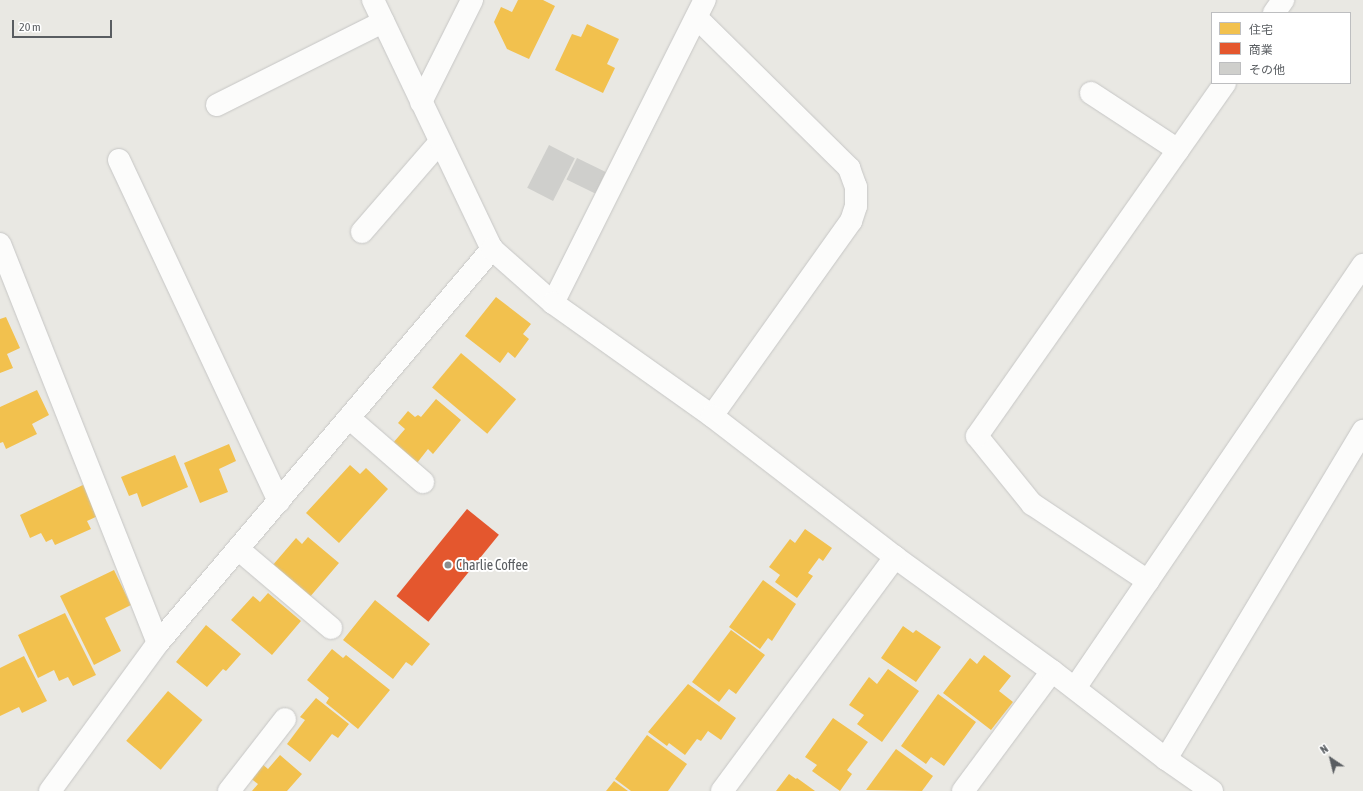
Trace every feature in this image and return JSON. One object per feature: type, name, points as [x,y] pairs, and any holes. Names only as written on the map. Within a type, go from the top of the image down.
[{"type":"street","points":[[373,0],[492,249],[553,303],[712,416],[895,557],[1052,670],[1166,759],[1212,791]]},
{"type":"street","points":[[421,102],[472,0]]},
{"type":"street","points":[[1275,12],[1283,0]]},
{"type":"street","points":[[553,303],[701,9],[849,168],[856,187],[856,206],[852,221],[712,416]]},
{"type":"street","points":[[217,105],[383,22]]},
{"type":"street","points":[[1148,581],[1032,504],[977,436],[1224,84]]},
{"type":"street","points":[[1092,93],[1178,150]]},
{"type":"street","points":[[362,232],[440,142]]},
{"type":"street","points":[[119,160],[279,501]]},
{"type":"street","points":[[0,244],[158,643]]},
{"type":"street","points":[[50,791],[158,643],[492,249]]},
{"type":"street","points":[[1075,688],[1363,266]]},
{"type":"street","points":[[349,418],[423,482]]},
{"type":"street","points":[[1166,759],[1363,431]]},
{"type":"street","points":[[238,549],[331,628]]},
{"type":"street","points":[[722,791],[895,557]]},
{"type":"street","points":[[963,791],[1052,670]]},
{"type":"street","points":[[229,791],[284,719]]},
{"type":"building: 住宅","points":[[518,0],[543,0],[555,6],[529,59],[507,49],[494,22],[501,7],[512,12]]},
{"type":"building: 住宅","points":[[587,24],[619,39],[607,64],[615,68],[603,93],[555,70],[572,34],[581,37]]},
{"type":"building: 住宅","points":[[496,297],[531,324],[523,334],[529,339],[515,358],[508,352],[500,363],[465,336]]},
{"type":"building: 住宅","points":[[6,317],[20,348],[7,354],[13,368],[0,373],[0,319]]},
{"type":"building: 住宅","points":[[461,353],[516,399],[487,434],[432,387]]},
{"type":"building: 住宅","points":[[37,390],[49,415],[32,424],[37,434],[6,449],[3,442],[0,443],[0,407]]},
{"type":"building: 住宅","points":[[436,399],[461,420],[433,454],[428,449],[417,463],[393,443],[405,429],[398,423],[408,411],[415,417],[418,415],[421,417]]},
{"type":"building: 住宅","points":[[229,444],[236,461],[219,469],[228,492],[200,503],[184,463]]},
{"type":"building: 住宅","points":[[175,455],[188,487],[142,507],[137,493],[129,496],[121,477]]},
{"type":"building: 住宅","points":[[350,465],[360,474],[366,468],[388,489],[339,543],[306,513]]},
{"type":"building: 住宅","points":[[85,484],[100,515],[87,521],[91,529],[55,545],[52,539],[46,542],[41,533],[30,538],[20,515]]},
{"type":"building: 住宅","points":[[805,529],[832,548],[823,561],[819,558],[808,573],[813,576],[797,598],[775,582],[780,575],[769,567],[790,539],[795,543]]},
{"type":"building: 住宅","points":[[308,537],[339,563],[309,598],[272,566],[296,538],[302,544]]},
{"type":"building: 住宅","points":[[114,570],[131,605],[105,618],[121,651],[94,665],[60,596]]},
{"type":"building: 住宅","points":[[763,580],[796,604],[772,641],[768,638],[760,649],[729,627]]},
{"type":"building: 住宅","points":[[268,593],[301,621],[272,655],[231,620],[253,596],[260,602]]},
{"type":"building: 住宅","points":[[375,600],[430,644],[412,666],[406,662],[393,679],[343,640]]},
{"type":"building: 住宅","points":[[65,613],[96,675],[73,686],[68,677],[59,681],[54,670],[38,678],[18,635]]},
{"type":"building: 住宅","points":[[206,625],[241,654],[226,671],[223,669],[207,687],[176,662]]},
{"type":"building: 住宅","points":[[903,626],[913,633],[916,630],[941,647],[916,682],[881,658]]},
{"type":"building: 住宅","points":[[731,630],[765,655],[736,694],[729,689],[719,702],[692,682]]},
{"type":"building: 住宅","points":[[332,649],[343,658],[346,655],[390,690],[358,729],[326,703],[329,698],[307,680]]},
{"type":"building: 住宅","points":[[984,655],[1011,676],[999,691],[1013,702],[991,730],[943,693],[970,658],[977,664]]},
{"type":"building: 住宅","points":[[24,656],[47,701],[22,713],[19,707],[0,716],[0,668]]},
{"type":"building: 住宅","points":[[888,669],[919,691],[882,742],[857,724],[864,715],[849,705],[869,677],[877,684]]},
{"type":"building: 住宅","points":[[688,684],[736,718],[721,740],[708,731],[701,741],[697,739],[685,755],[669,743],[667,746],[648,732]]},
{"type":"building: 住宅","points":[[168,691],[202,720],[161,770],[126,741]]},
{"type":"building: 住宅","points":[[938,694],[976,722],[944,766],[931,757],[926,764],[901,746]]},
{"type":"building: 住宅","points":[[316,698],[349,724],[338,738],[332,734],[310,762],[287,744],[305,720],[300,717]]},
{"type":"building: 住宅","points":[[833,718],[868,742],[847,770],[852,774],[840,791],[812,771],[817,765],[805,757]]},
{"type":"building: 住宅","points":[[647,735],[687,764],[668,791],[631,791],[615,779]]},
{"type":"building: 住宅","points":[[896,749],[933,776],[922,791],[866,790]]},
{"type":"building: 住宅","points":[[280,755],[302,774],[287,791],[252,791],[258,784],[249,777],[261,763],[268,769]]},
{"type":"building: 住宅","points":[[789,774],[796,779],[797,778],[815,791],[776,791]]},
{"type":"building: 住宅","points":[[614,781],[628,791],[606,791]]},
{"type":"building: 商業","name":"Charlie Coffee","points":[[467,509],[499,535],[428,622],[397,596]]},
{"type":"building: その他","points":[[549,145],[575,158],[553,201],[527,188]]},
{"type":"building: その他","points":[[577,158],[606,172],[595,194],[566,180]]},
{"type":"place","name":"Charlie Coffee","points":[[448,565]]}]
